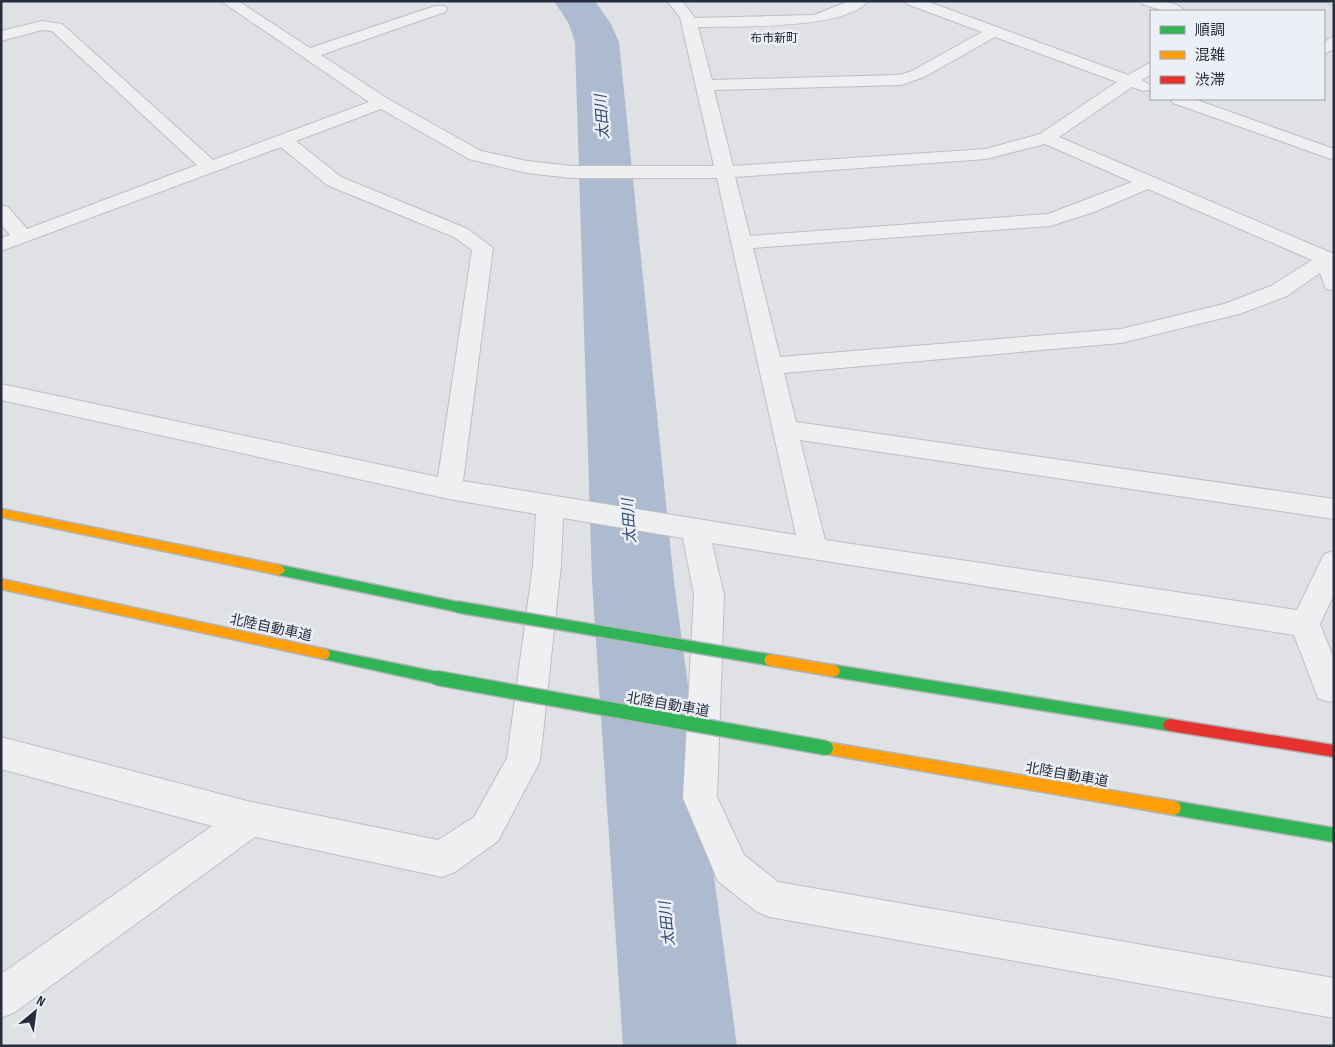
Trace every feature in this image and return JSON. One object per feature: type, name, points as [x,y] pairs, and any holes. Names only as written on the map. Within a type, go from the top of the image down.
[{"type":"highway","points":[[1,513],[458,606],[834,671],[1334,751]]},
{"type":"highway","name":"北陸自動車道","points":[[1,584],[437,678],[826,748],[1334,835]]},
{"type":"street","points":[[228,1],[382,103],[475,155],[527,167],[572,172],[723,172],[986,154],[1019,147],[1046,138],[1150,68]]},
{"type":"street","points":[[309,54],[440,9],[426,1]]},
{"type":"street","points":[[674,1],[687,16],[689,23],[813,549]]},
{"type":"street","points":[[689,23],[814,18],[831,15],[861,1]]},
{"type":"street","points":[[912,1],[1150,89]]},
{"type":"street","points":[[1147,1],[1175,10]]},
{"type":"street","points":[[1,36],[42,25],[57,28],[210,167]]},
{"type":"street","points":[[704,85],[901,80],[918,74],[994,31]]},
{"type":"street","points":[[1182,100],[1334,155]]},
{"type":"street","points":[[1,245],[382,103]]},
{"type":"street","points":[[1046,138],[1327,258]]},
{"type":"street","points":[[283,140],[334,181],[461,233],[483,248],[449,489]]},
{"type":"street","points":[[740,243],[1050,220],[1088,208],[1149,182]]},
{"type":"street","points":[[1,211],[22,237]]},
{"type":"street","points":[[1327,258],[1334,284]]},
{"type":"street","points":[[770,366],[1121,336],[1230,309],[1279,291],[1327,258]]},
{"type":"street","points":[[1,392],[449,489],[813,549],[1304,624]]},
{"type":"street","points":[[785,429],[1334,509]]},
{"type":"street","points":[[1,753],[252,819],[442,859],[486,829],[523,761],[547,565],[550,506]]},
{"type":"street","points":[[695,529],[709,595],[700,798],[731,868],[770,899],[1334,998]]},
{"type":"street","points":[[1328,688],[1304,624],[1334,562]]},
{"type":"street","points":[[1,998],[252,819]]},
{"type":"waterway","name":"太田川","points":[[574,1],[590,24],[597,42],[633,582],[680,1046]]},
{"type":"traffic: fast","points":[[279,570],[458,607]]},
{"type":"traffic: fast","points":[[458,607],[770,660]]},
{"type":"traffic: fast","points":[[324,654],[437,678]]},
{"type":"traffic: fast","points":[[834,671],[1170,725]]},
{"type":"traffic: fast","points":[[437,678],[826,748]]},
{"type":"traffic: fast","points":[[1174,808],[1334,835]]},
{"type":"traffic: slow","points":[[1,513],[279,570]]},
{"type":"traffic: slow","points":[[1,584],[324,654]]},
{"type":"traffic: slow","points":[[770,660],[834,671]]},
{"type":"traffic: slow","points":[[826,748],[1174,808]]},
{"type":"traffic: jam","points":[[1170,725],[1334,751]]},
{"type":"district","name":"布市新町","points":[[774,38]]}]
